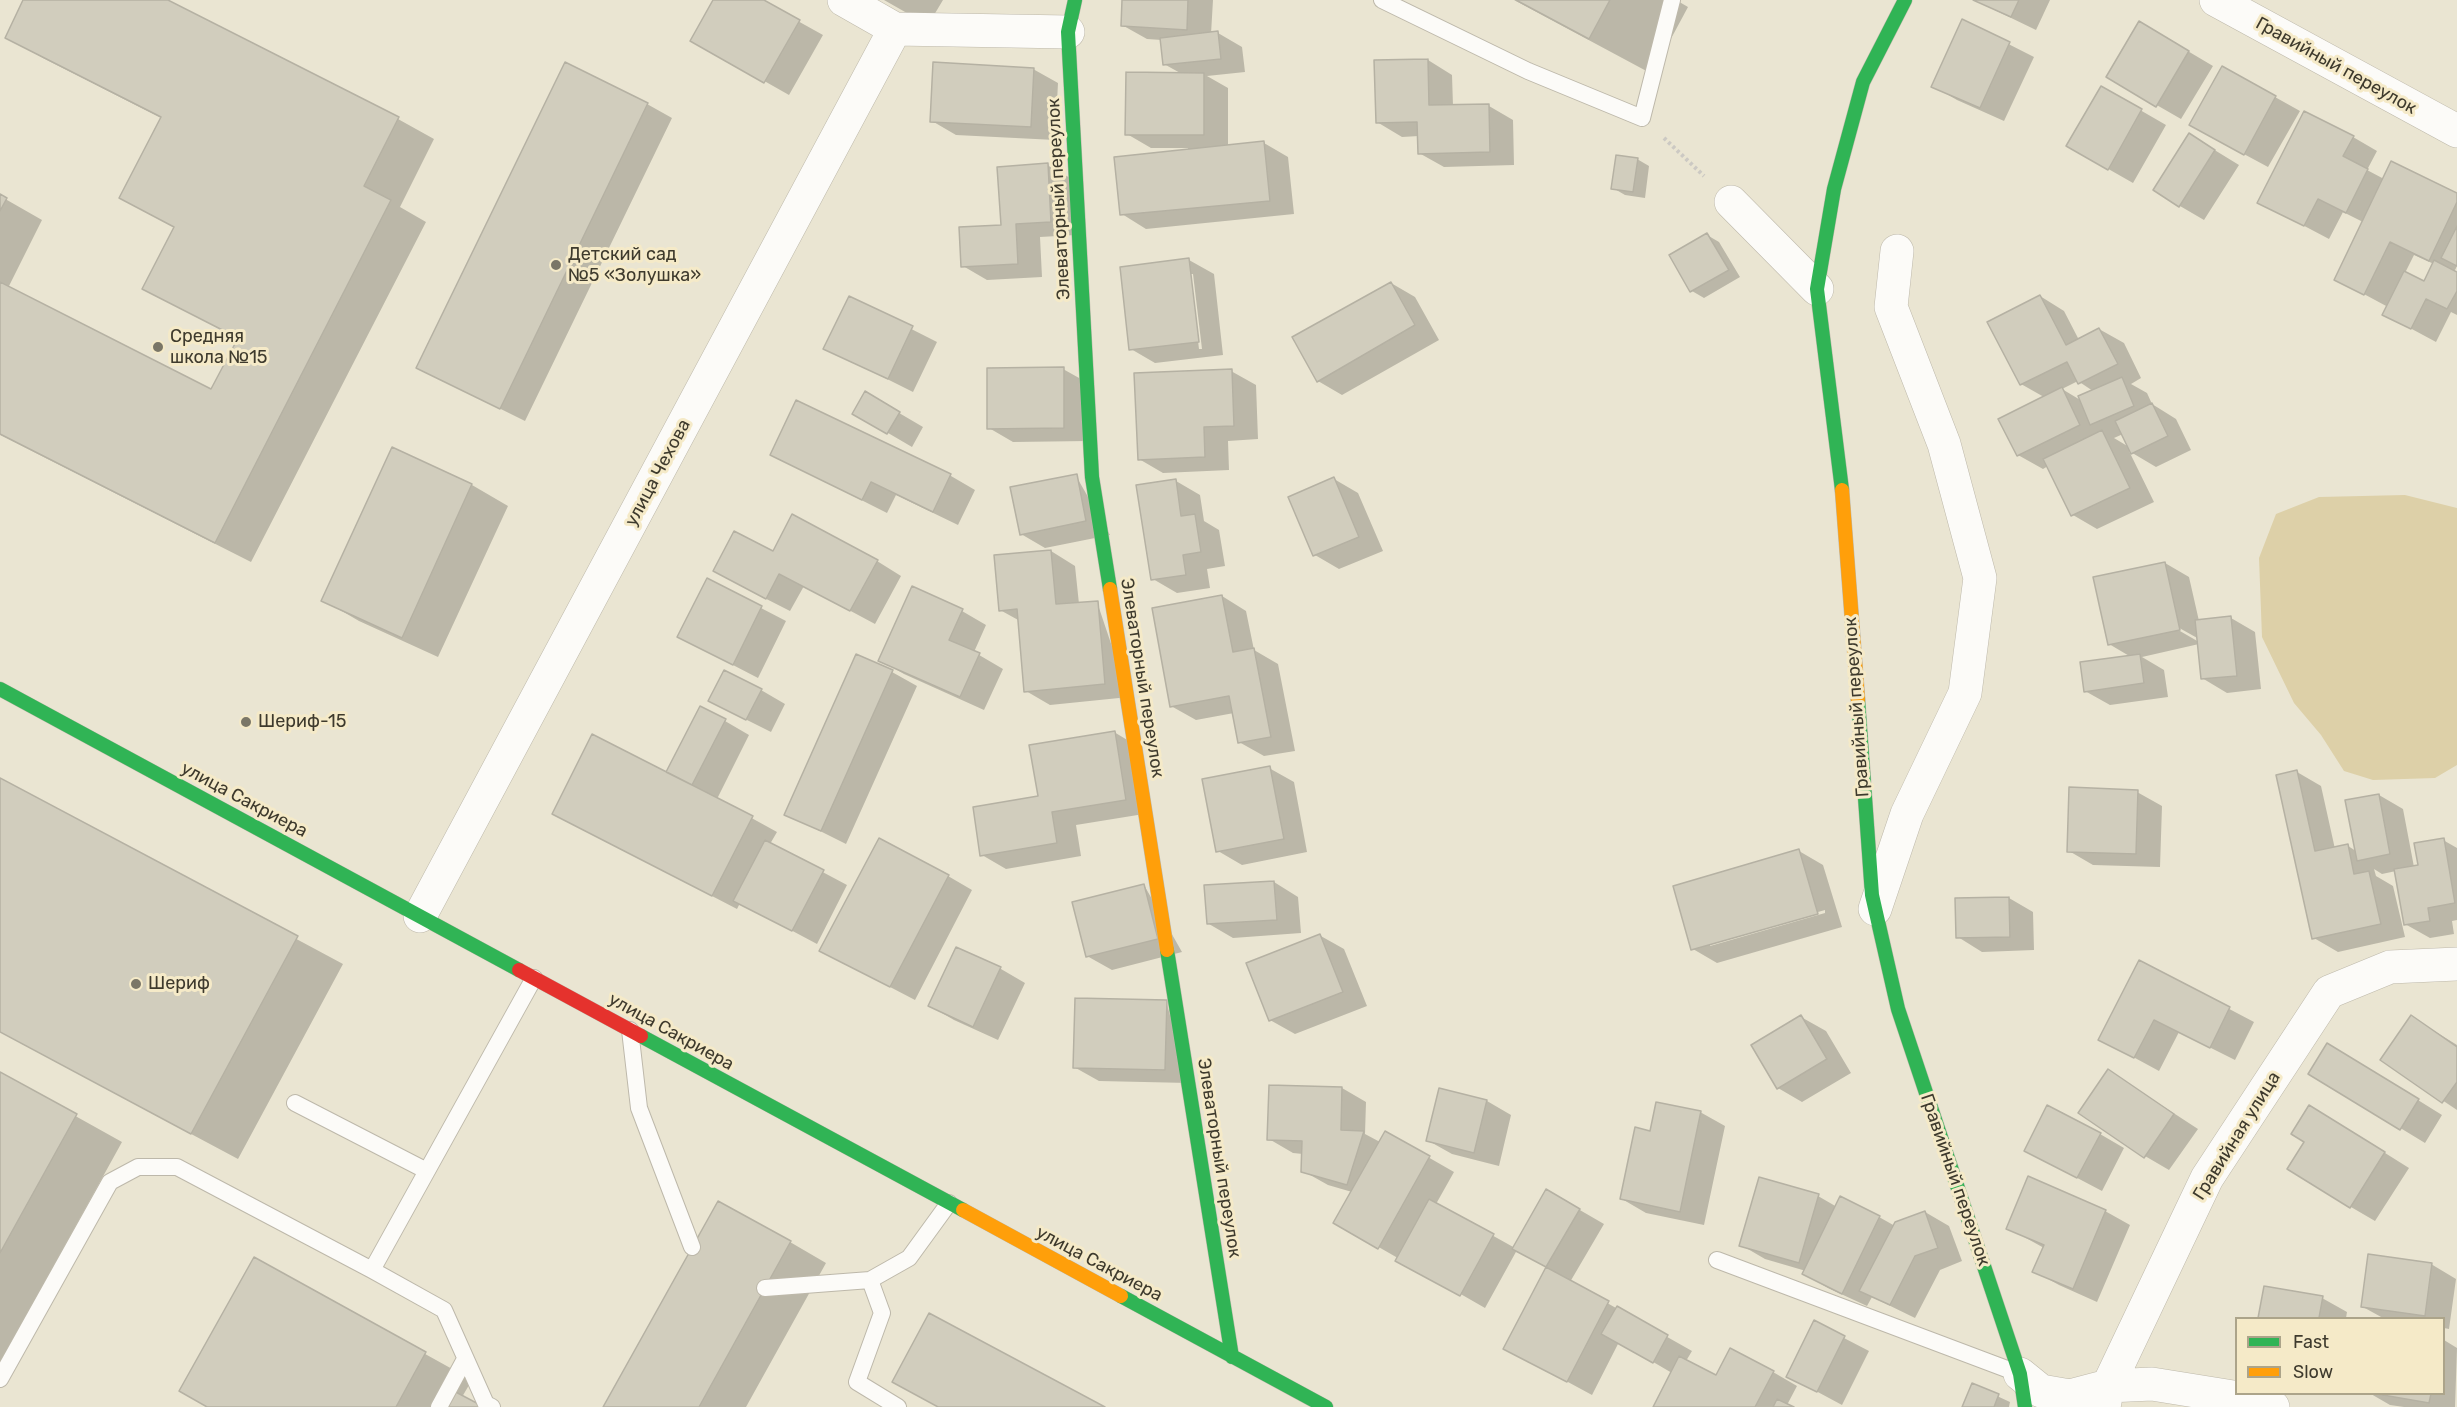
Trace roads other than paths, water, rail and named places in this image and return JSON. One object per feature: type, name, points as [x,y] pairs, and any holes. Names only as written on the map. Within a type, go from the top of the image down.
[{"type":"street","points":[[844,0],[895,29],[1068,32]]},
{"type":"street","name":"Элеваторный переулок","points":[[1074,0],[1068,32],[1092,477],[1233,1357]]},
{"type":"street","name":"Гравийный переулок","points":[[1905,0],[1863,82],[1834,189],[1817,289],[1841,470],[1859,742],[1872,895],[1898,1009],[2020,1374],[2025,1407]]},
{"type":"street","name":"Гравийный переулок","points":[[2216,0],[2457,131]]},
{"type":"street","name":"улица Чехова","points":[[420,916],[895,29]]},
{"type":"street","points":[[1731,202],[1817,289]]},
{"type":"street","points":[[1875,909],[1907,814],[1965,693],[1980,578],[1944,444],[1891,307],[1897,251]]},
{"type":"street","name":"улица Сакриера","points":[[0,689],[1326,1407]]},
{"type":"street","name":"Гравийная улица","points":[[2106,1396],[2206,1178],[2329,992],[2390,967],[2457,964]]},
{"type":"street","points":[[2020,1374],[2041,1391],[2070,1396],[2106,1396],[2152,1384],[2234,1397],[2273,1407]]},
{"type":"lane","points":[[1382,0],[1528,71],[1642,118],[1672,0]]},
{"type":"lane","points":[[372,1270],[534,978]]},
{"type":"lane","points":[[630,1030],[641,1113],[692,1247]]},
{"type":"lane","points":[[295,1103],[427,1171]]},
{"type":"lane","points":[[0,1379],[110,1182],[138,1167],[177,1167],[444,1310],[486,1404],[492,1407]]},
{"type":"lane","points":[[765,1288],[870,1280],[909,1258],[949,1203]]},
{"type":"lane","points":[[1717,1260],[2020,1374]]},
{"type":"lane","points":[[870,1280],[882,1312],[857,1382],[898,1407]]},
{"type":"lane","points":[[439,1407],[465,1359]]},
{"type":"place","name":"Детский сад №5 «Золушка»","points":[[556,265]]},
{"type":"place","name":"Средняя школа №15","points":[[158,347]]},
{"type":"place","name":"Шериф-15","points":[[246,722]]},
{"type":"place","name":"Шериф","points":[[136,984]]}]
